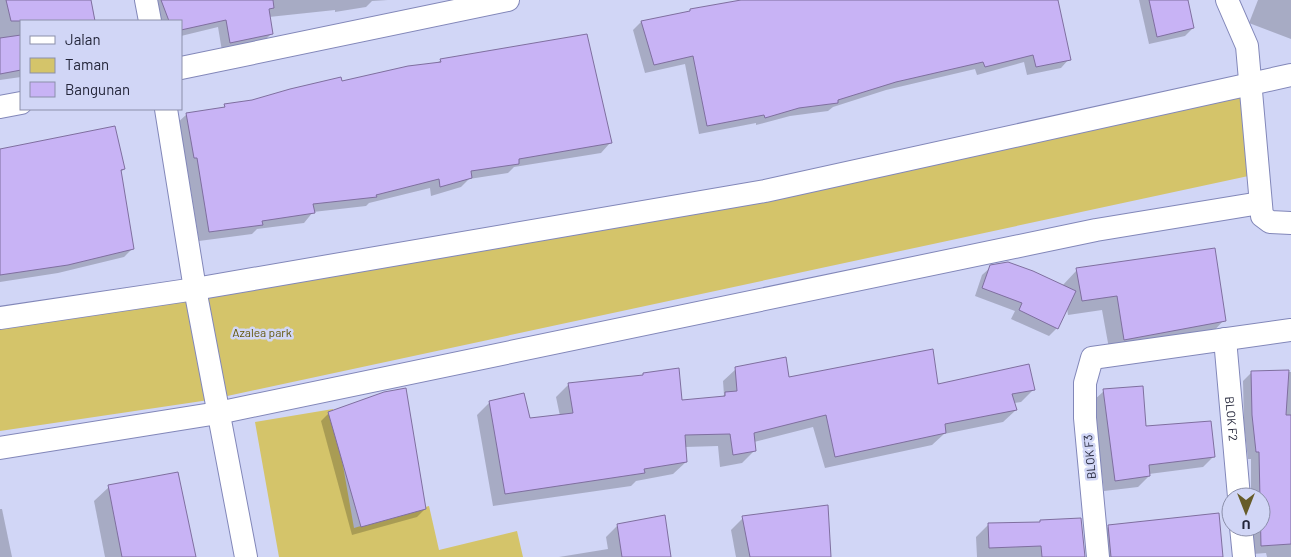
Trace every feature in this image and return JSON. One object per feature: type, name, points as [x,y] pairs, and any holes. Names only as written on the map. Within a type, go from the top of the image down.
[{"type":"street","points":[[146,0],[150,20]]},
{"type":"street","points":[[182,68],[508,0]]},
{"type":"street","points":[[1227,0],[1247,46],[1262,216],[1270,222],[1291,222]]},
{"type":"street","points":[[0,318],[195,288],[765,191],[1291,75]]},
{"type":"street","points":[[0,107],[20,103]]},
{"type":"street","points":[[166,110],[195,288],[246,557]]},
{"type":"street","points":[[0,448],[218,413],[1096,230],[1260,203]]},
{"type":"street","points":[[1225,339],[1291,330]]},
{"type":"street","name":"BLOK F3","points":[[1098,557],[1086,418],[1085,383],[1092,358],[1225,339]]},
{"type":"street","name":"BLOK F2","points":[[1225,339],[1238,487]]},
{"type":"street","points":[[1242,537],[1244,557]]},
{"type":"green space","name":"Azalea park","points":[[1245,84],[1253,175],[209,400],[0,431],[0,326],[724,190]]},
{"type":"green space","points":[[333,409],[354,528],[429,506],[439,550],[517,531],[523,557],[279,557],[255,422]]},
{"type":"building","points":[[6,0],[91,0],[95,20],[20,20],[11,21]]},
{"type":"building","points":[[161,0],[273,0],[274,8],[269,9],[273,34],[230,43],[226,20],[182,30],[182,20],[169,20]]},
{"type":"building","points":[[741,0],[1058,0],[1071,60],[1036,67],[1033,55],[985,67],[983,62],[896,82],[838,100],[838,103],[799,108],[765,118],[764,115],[707,126],[693,56],[654,65],[641,21],[690,11],[690,9]]},
{"type":"building","points":[[1149,0],[1188,0],[1194,28],[1157,37]]},
{"type":"building","points":[[587,34],[612,143],[519,159],[519,164],[471,171],[472,178],[440,187],[439,179],[376,195],[377,197],[313,204],[315,213],[262,221],[263,225],[209,232],[197,158],[194,158],[186,113],[225,107],[224,104],[252,100],[341,77],[342,81],[408,66],[441,62],[440,59]]},
{"type":"building","points":[[20,35],[20,70],[0,74],[0,38]]},
{"type":"building","points":[[115,126],[125,169],[121,170],[134,249],[68,265],[0,275],[0,149]]},
{"type":"building","points":[[1215,248],[1226,321],[1124,340],[1117,296],[1082,301],[1076,268]]},
{"type":"building","points":[[1008,262],[1033,271],[1076,291],[1058,329],[1019,310],[1022,303],[982,288],[990,265]]},
{"type":"building","points":[[933,349],[938,384],[1029,364],[1035,390],[1012,394],[1017,410],[945,424],[946,433],[835,457],[826,415],[754,433],[756,451],[733,455],[730,434],[685,435],[687,462],[644,469],[645,473],[505,494],[489,401],[524,393],[530,418],[573,413],[568,383],[643,375],[643,373],[679,368],[682,400],[725,396],[725,392],[737,391],[735,367],[786,357],[789,377]]},
{"type":"building","points":[[1289,370],[1286,415],[1291,415],[1291,544],[1261,546],[1261,537],[1271,537],[1271,487],[1260,487],[1259,452],[1256,452],[1252,415],[1251,371]]},
{"type":"building","points":[[1143,386],[1146,426],[1211,421],[1215,457],[1149,465],[1150,476],[1115,481],[1103,389]]},
{"type":"building","points":[[406,388],[426,509],[361,527],[328,412],[384,392]]},
{"type":"building","points":[[178,472],[196,557],[122,557],[108,485]]},
{"type":"building","points":[[828,505],[831,557],[750,557],[742,516]]},
{"type":"building","points":[[1219,513],[1223,557],[1111,557],[1108,525]]},
{"type":"building","points":[[665,515],[671,557],[622,557],[617,524]]},
{"type":"building","points":[[1081,518],[1085,557],[1042,557],[1041,546],[989,548],[988,523],[1040,522],[1040,520]]}]
